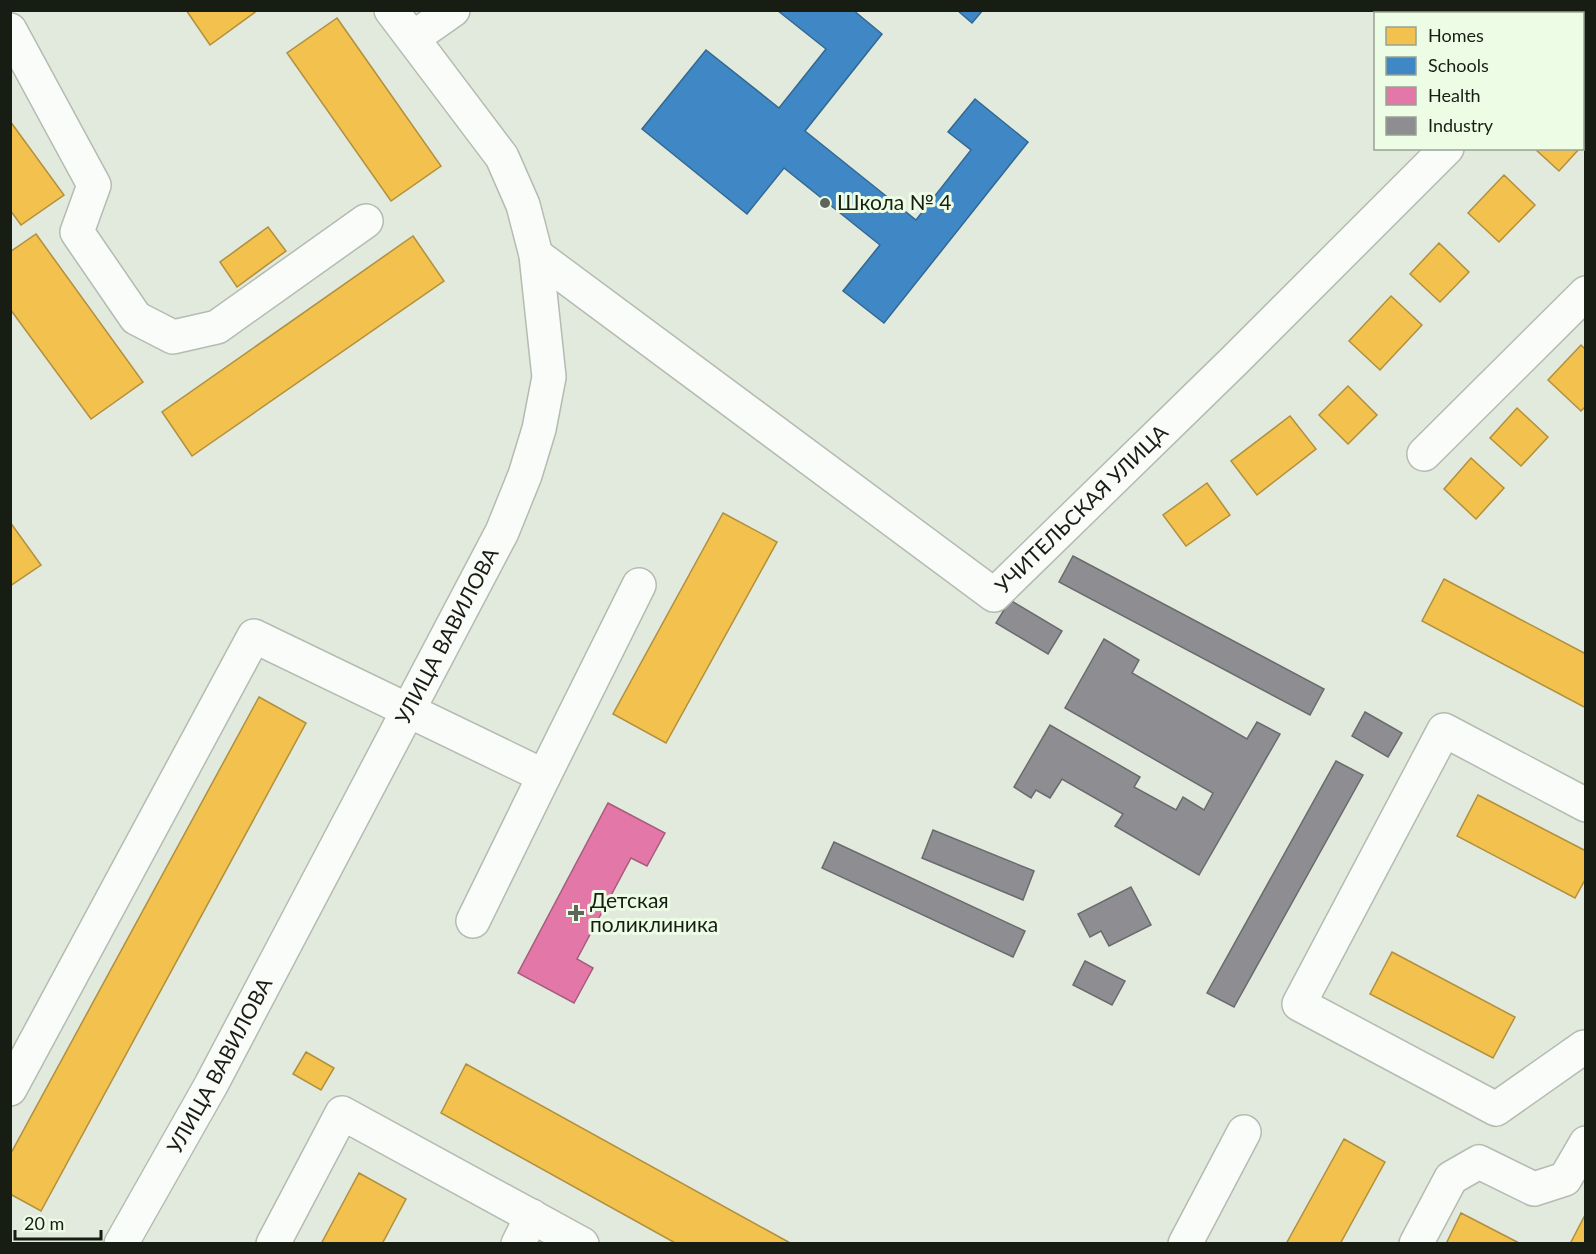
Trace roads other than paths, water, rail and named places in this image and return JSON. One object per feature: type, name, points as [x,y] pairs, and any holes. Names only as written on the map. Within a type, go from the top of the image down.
[{"type":"street","name":"УЛИЦА ВАВИЛОВА","points":[[121,1244],[211,1085],[502,532],[525,475],[539,429],[549,377],[536,255],[523,205],[502,157],[391,10]]},
{"type":"street","points":[[413,38],[453,10]]},
{"type":"street","points":[[10,30],[94,185],[77,232],[136,318],[173,337],[218,327],[366,221]]},
{"type":"street","name":"УЧИТЕЛЬСКАЯ УЛИЦА","points":[[536,255],[994,596],[1445,150]]},
{"type":"street","points":[[1424,454],[1586,293]]},
{"type":"street","points":[[473,921],[639,585]]},
{"type":"street","points":[[10,1089],[254,636],[544,776]]},
{"type":"street","points":[[1585,1047],[1496,1109],[1299,1004],[1444,730],[1586,805]]},
{"type":"street","points":[[273,1244],[342,1113],[525,1230],[582,1244]]},
{"type":"street","points":[[1185,1244],[1244,1132]]},
{"type":"street","points":[[1416,1244],[1451,1178],[1479,1162],[1534,1189],[1565,1179],[1586,1143]]},
{"type":"place","name":"Школа № 4","points":[[825,203]]},
{"type":"place","name":"Детская поликлиника","points":[[576,913]]}]
